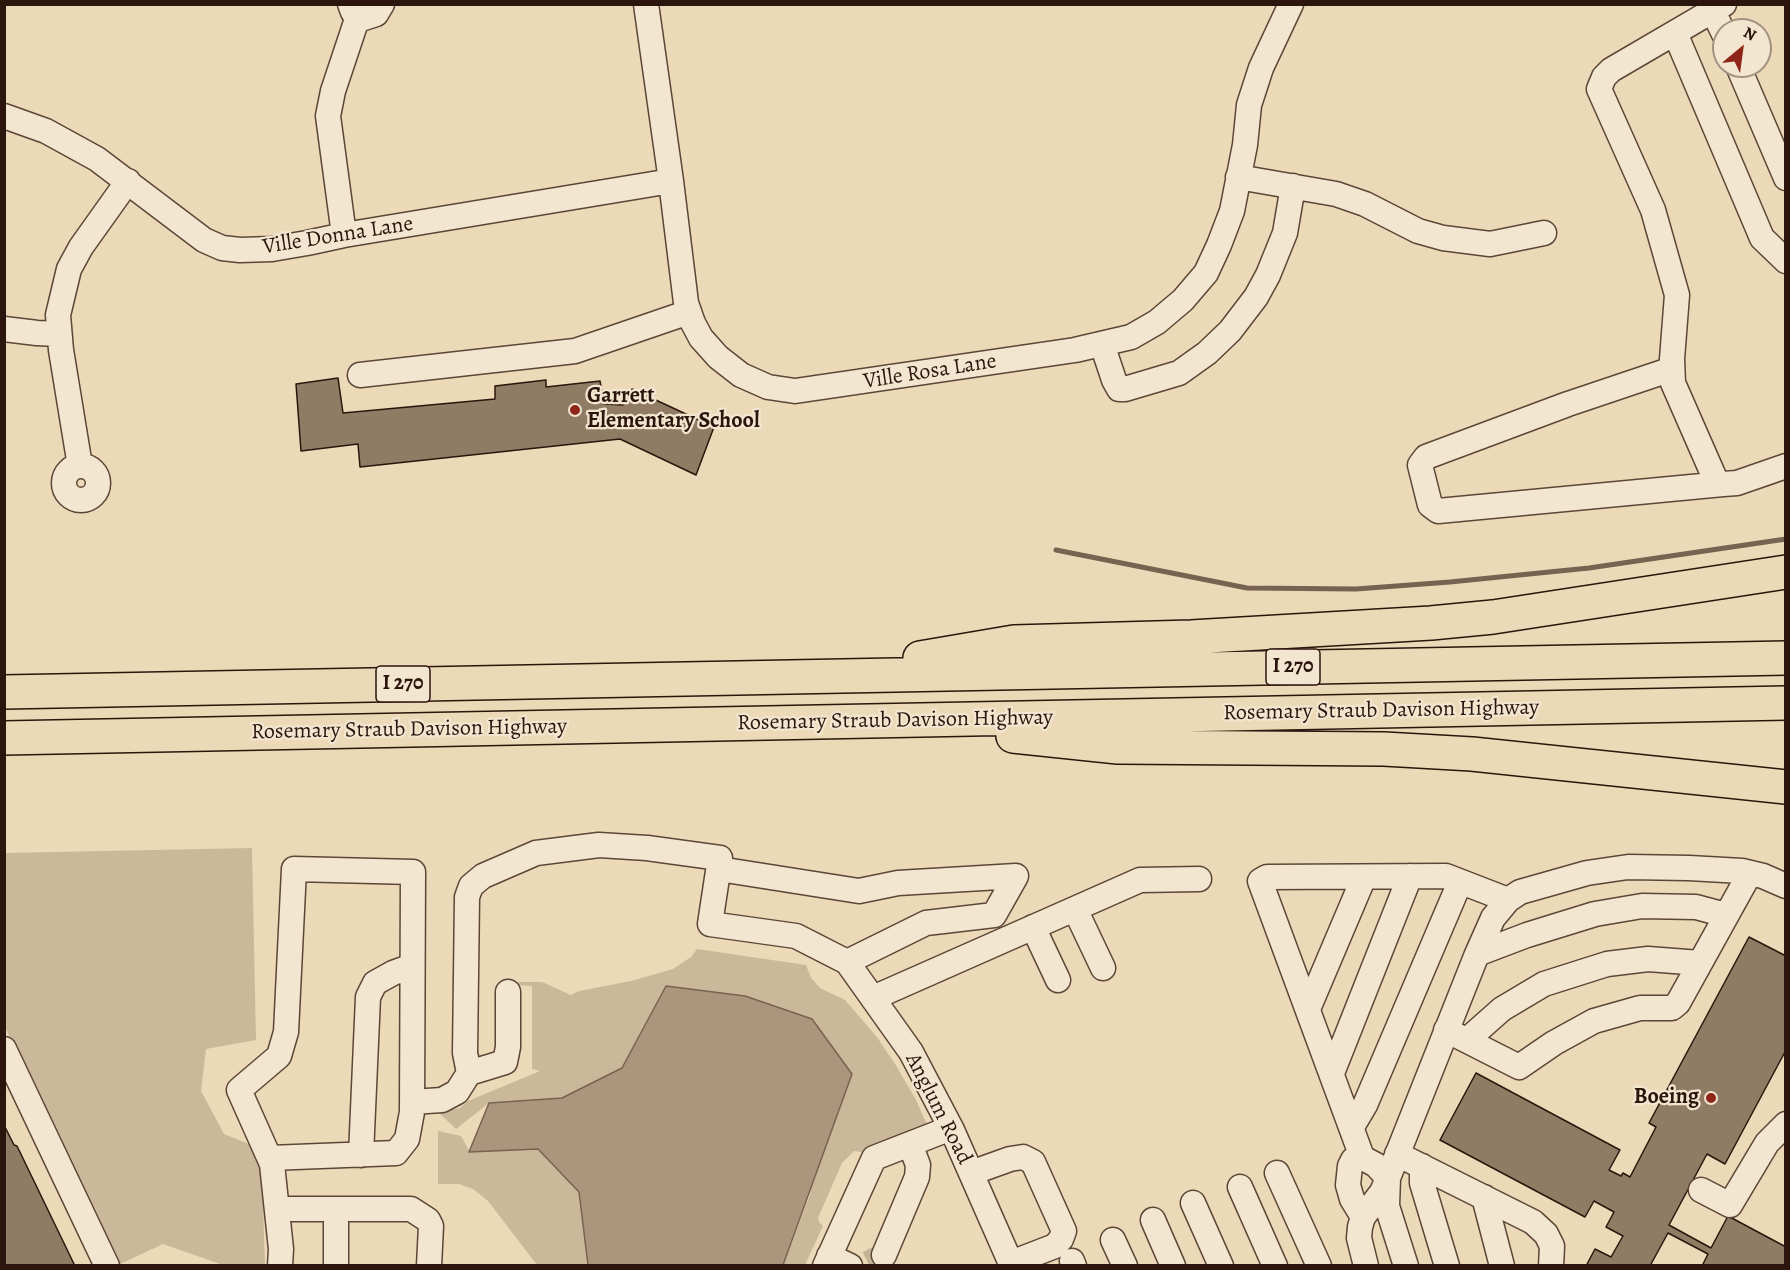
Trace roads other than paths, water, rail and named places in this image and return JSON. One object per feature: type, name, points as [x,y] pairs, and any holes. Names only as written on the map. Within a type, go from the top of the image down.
[{"type":"highway","points":[[801,678],[1014,642],[1269,633],[1493,617],[1785,572]]},
{"type":"highway","name":"Rosemary Straub Davison Highway","points":[[4,692],[1785,658]]},
{"type":"highway","name":"Rosemary Straub Davison Highway","points":[[4,738],[1785,703]]},
{"type":"highway","points":[[874,722],[1118,747],[1362,749],[1472,754],[1785,787]]},
{"type":"street","points":[[344,235],[327,116],[354,10],[371,17],[376,14],[382,4]]},
{"type":"street","name":"Ville Rosa Lane","points":[[646,4],[689,312],[701,338],[718,357],[741,375],[768,387],[795,392],[1102,344],[1131,337],[1157,322],[1183,300],[1206,273],[1219,245],[1232,211],[1245,145],[1249,105],[1261,68],[1291,4]]},
{"type":"street","points":[[1719,8],[1611,70],[1604,76],[1599,89],[1653,210],[1677,295],[1673,383],[1716,481],[1723,484]]},
{"type":"street","points":[[1675,33],[1762,238],[1785,261]]},
{"type":"street","points":[[1743,78],[1785,178]]},
{"type":"street","name":"Ville Donna Lane","points":[[4,116],[46,131],[72,144],[128,181],[204,240],[222,248],[240,250],[272,249],[671,181]]},
{"type":"street","points":[[1238,177],[1336,194],[1418,231],[1443,238],[1490,244],[1544,233]]},
{"type":"street","points":[[80,466],[57,315],[69,269],[81,247],[128,181]]},
{"type":"street","points":[[1102,344],[1119,389],[1179,373],[1207,353],[1230,331],[1257,297],[1285,233],[1293,186]]},
{"type":"street","points":[[360,375],[575,351],[689,312]]},
{"type":"street","points":[[4,329],[59,334]]},
{"type":"street","points":[[1672,369],[1568,404],[1426,457],[1420,465],[1430,505],[1438,511],[1737,483],[1785,466]]},
{"type":"street","points":[[469,1073],[465,1053],[467,897],[471,886],[483,876],[536,853],[599,845],[646,848],[720,858],[710,924],[796,936],[847,962],[926,923],[993,915],[1016,876],[898,883],[859,891],[719,869]]},
{"type":"street","points":[[1366,1266],[1359,1238],[1363,1217],[1377,1201],[1397,1154],[1457,1035],[1477,954],[1493,918],[1508,900],[1520,892],[1587,873],[1628,867],[1689,868],[1750,873],[1785,886]]},
{"type":"street","points":[[270,1158],[396,1153],[407,1139],[412,1102],[413,872],[294,869],[286,1032],[279,1056],[239,1090],[272,1164],[281,1249],[280,1266]]},
{"type":"street","points":[[1457,1035],[1519,1067],[1554,1043],[1594,1021],[1640,1008],[1671,1008],[1678,1003],[1750,873]]},
{"type":"street","points":[[1332,1073],[1410,876]]},
{"type":"street","points":[[1362,1157],[1260,881],[1266,877],[1446,876],[1508,900]]},
{"type":"street","points":[[1308,1009],[1364,877]]},
{"type":"street","points":[[873,998],[1140,880],[1199,879]]},
{"type":"street","points":[[1352,1127],[1365,1105],[1460,882]]},
{"type":"street","points":[[1477,954],[1527,934],[1595,914],[1642,906],[1696,907],[1726,915]]},
{"type":"street","points":[[1075,909],[1103,968]]},
{"type":"street","points":[[1033,927],[1058,980]]},
{"type":"street","points":[[1457,1035],[1544,984],[1607,964],[1648,959],[1700,963]]},
{"type":"street","name":"Anglum Road","points":[[847,962],[911,1052],[951,1128],[1012,1264]]},
{"type":"street","points":[[361,1155],[368,997],[375,983],[412,966]]},
{"type":"street","points":[[412,1102],[442,1100],[457,1092],[469,1073],[506,1062],[507,992]]},
{"type":"street","points":[[4,1049],[106,1266]]},
{"type":"street","points":[[1701,1190],[1730,1205],[1767,1143],[1785,1124]]},
{"type":"street","points":[[852,1262],[874,1158],[951,1128]]},
{"type":"street","points":[[852,1262],[917,1178],[918,1165],[910,1144]]},
{"type":"street","points":[[1397,1154],[1533,1222],[1546,1234],[1552,1246],[1551,1266]]},
{"type":"street","points":[[1363,1217],[1352,1199],[1348,1185],[1350,1166],[1359,1156],[1376,1165],[1388,1178],[1387,1206],[1406,1266]]},
{"type":"street","points":[[971,1173],[1010,1159],[1023,1157],[1033,1162],[1065,1231],[1055,1246],[1012,1264]]},
{"type":"street","points":[[1422,1166],[1422,1183],[1447,1266]]},
{"type":"street","points":[[1277,1173],[1319,1266]]},
{"type":"street","points":[[1240,1187],[1275,1266]]},
{"type":"street","points":[[1484,1197],[1502,1266]]},
{"type":"street","points":[[1193,1203],[1221,1266]]},
{"type":"street","points":[[277,1209],[411,1209],[421,1214],[431,1226],[429,1266]]},
{"type":"street","points":[[336,1209],[336,1266]]},
{"type":"street","points":[[1153,1220],[1173,1266]]},
{"type":"street","points":[[1113,1240],[1125,1266]]},
{"type":"waterway","points":[[1056,550],[1247,588],[1356,589],[1589,568],[1786,539]]},
{"type":"tunnel","points":[[868,1263],[884,1255]]},
{"type":"place","name":"Garrett Elementary School","points":[[575,410]]},
{"type":"place","name":"Boeing","points":[[1711,1098]]}]
